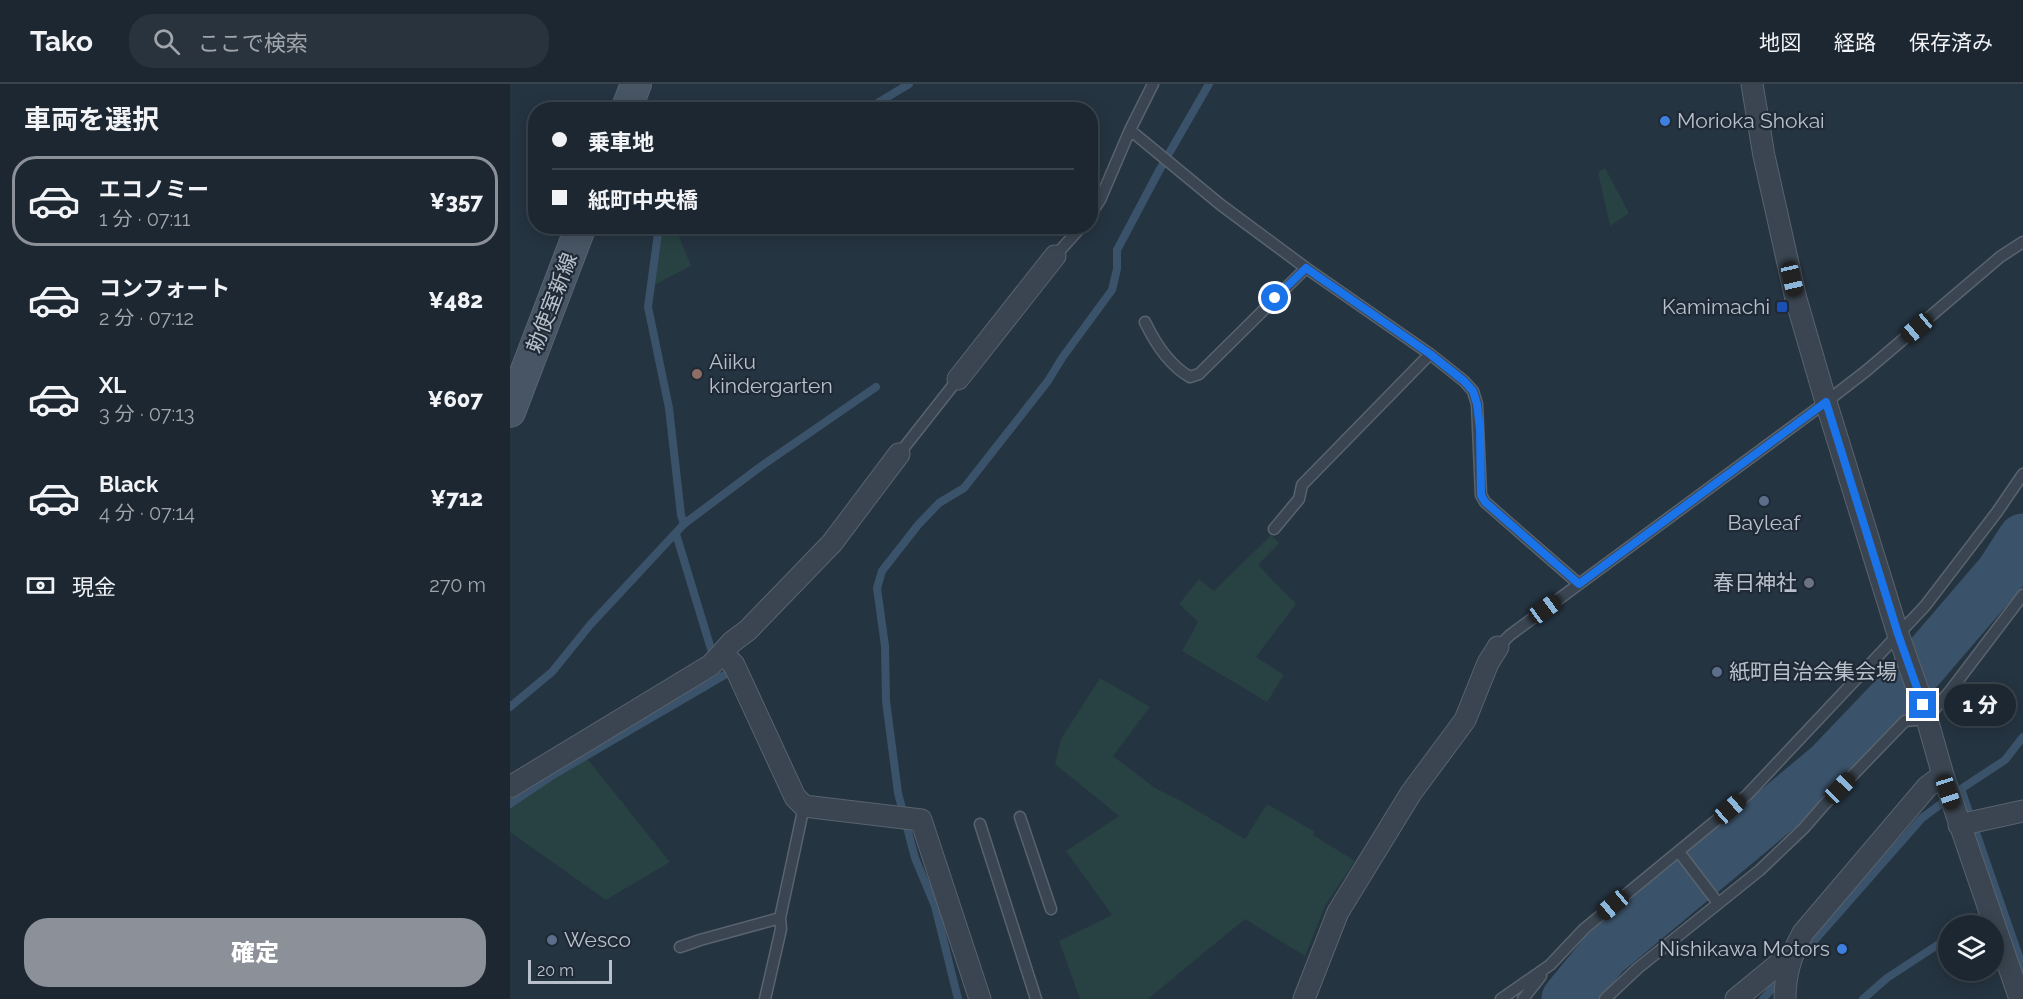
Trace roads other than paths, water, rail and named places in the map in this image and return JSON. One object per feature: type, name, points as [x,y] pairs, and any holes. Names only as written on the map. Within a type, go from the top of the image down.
[{"type":"main road","points":[[629,102],[636,84]]},
{"type":"main road","name":"勅使室新線","points":[[510,412],[578,234]]},
{"type":"street","points":[[1752,84],[1764,156],[1794,288],[1826,402],[1951,799],[2020,999]]},
{"type":"street","points":[[958,379],[1055,256]]},
{"type":"street","points":[[510,787],[711,665],[832,543],[899,454]]},
{"type":"street","points":[[1304,999],[1338,912],[1411,794],[1465,720],[1488,663],[1498,646]]},
{"type":"street","points":[[722,653],[734,665],[795,797],[804,806],[921,820],[980,999]]},
{"type":"street","points":[[1785,991],[1791,957],[1803,933],[1927,787],[1951,799],[2023,811]]},
{"type":"street","points":[[1736,999],[1791,957]]},
{"type":"lane","points":[[1098,203],[1153,84]]},
{"type":"lane","points":[[1130,130],[1221,206],[1430,354],[1464,381],[1473,391],[1477,404],[1480,429],[1480,489],[1485,502],[1579,584]]},
{"type":"lane","points":[[1055,256],[1075,234]]},
{"type":"lane","points":[[1498,646],[1826,402],[2000,257],[2023,242]]},
{"type":"lane","points":[[1145,322],[1153,340],[1181,372],[1190,377],[1199,374],[1306,268]]},
{"type":"lane","points":[[1274,530],[1299,499],[1302,484],[1430,354]]},
{"type":"lane","points":[[899,454],[958,379]]},
{"type":"lane","points":[[1524,999],[1550,965],[1584,929],[1747,795],[1841,697],[1938,590],[2023,474]]},
{"type":"lane","points":[[1605,999],[1645,962],[1760,870],[1804,828],[1905,721],[1924,712],[1957,682],[2023,595]]},
{"type":"lane","points":[[765,999],[781,929],[780,918],[804,806]]},
{"type":"lane","points":[[1020,817],[1051,909]]},
{"type":"lane","points":[[980,824],[1036,999]]},
{"type":"lane","points":[[1679,852],[1718,903]]},
{"type":"lane","points":[[680,947],[780,918]]},
{"type":"lane","points":[[1501,999],[1550,965]]},
{"type":"waterway","points":[[879,102],[909,84]]},
{"type":"waterway","points":[[958,999],[935,906],[915,858],[898,793],[886,701],[885,646],[877,588],[882,571],[918,525],[939,503],[964,488],[1048,381],[1112,290],[1117,269],[1117,250],[1209,84]]},
{"type":"waterway","points":[[658,234],[648,307],[669,408],[681,515],[684,524]]},
{"type":"waterway","points":[[510,707],[552,672],[590,625],[684,524],[760,467],[876,387]]},
{"type":"waterway","points":[[676,534],[711,649]]},
{"type":"waterway","points":[[1567,999],[1604,954],[1829,766],[1892,700],[2001,573],[2023,539]]},
{"type":"waterway","points":[[510,804],[553,775],[728,673]]},
{"type":"waterway","points":[[1799,958],[1922,818],[2005,760],[2023,737]]},
{"type":"waterway","points":[[1961,789],[2023,968]]},
{"type":"waterway","points":[[1863,999],[1887,978],[1938,945]]},
{"type":"waterway","points":[[1763,999],[1782,977]]},
{"type":"place","name":"Morioka Shokai","points":[[1665,121]]},
{"type":"place","name":"Kamimachi","points":[[1782,307]]},
{"type":"place","name":"Aiiku kindergarten","points":[[697,374]]},
{"type":"place","name":"Bayleaf","points":[[1764,501]]},
{"type":"place","name":"春日神社","points":[[1809,583]]},
{"type":"place","name":"紙町自治会集会場","points":[[1717,672]]},
{"type":"place","name":"Wesco","points":[[552,940]]},
{"type":"place","name":"Nishikawa Motors","points":[[1842,949]]}]
